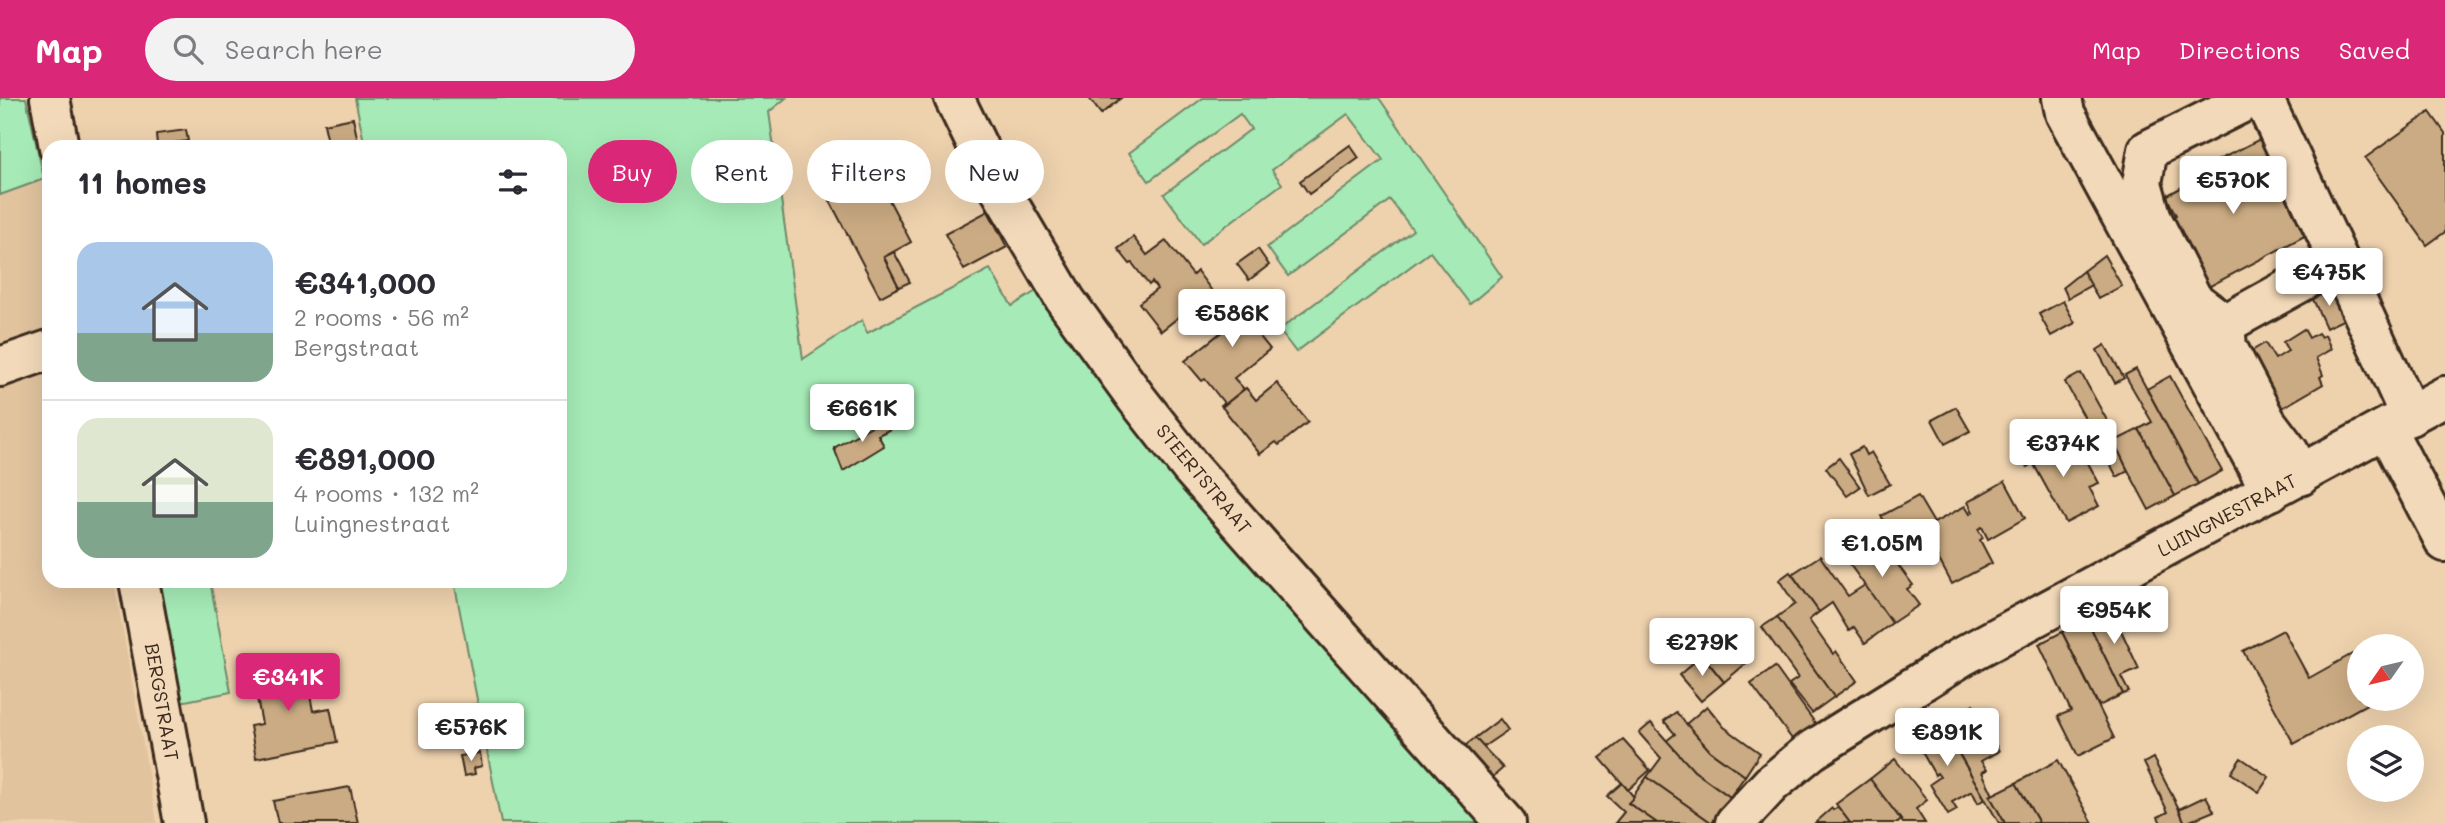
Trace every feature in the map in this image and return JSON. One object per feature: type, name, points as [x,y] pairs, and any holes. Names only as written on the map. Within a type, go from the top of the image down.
[{"type":"street","points":[[50,98],[59,140]]},
{"type":"street","name":"STEERTSTRAAT","points":[[954,98],[991,174],[1066,301],[1137,399],[1191,468],[1506,823]]},
{"type":"street","points":[[2062,98],[2065,113],[2286,483]]},
{"type":"street","points":[[2252,98],[2148,150],[2142,183],[2152,219],[2193,300],[2225,324],[2227,347],[2267,424],[2289,452],[2286,483]]},
{"type":"street","points":[[2263,98],[2339,261],[2445,542]]},
{"type":"street","points":[[2225,324],[2339,261]]},
{"type":"street","points":[[0,368],[42,353]]},
{"type":"street","name":"LUINGNESTRAAT","points":[[1735,823],[1771,784],[1811,751],[1963,656],[2445,396]]},
{"type":"street","name":"BERGSTRAAT","points":[[140,588],[184,823]]},
{"type":"shaded area","points":[[42,180],[42,588],[115,588],[157,823],[0,823],[0,195]]},
{"type":"green space","points":[[0,98],[26,98],[42,180],[0,195]]},
{"type":"green space","points":[[355,98],[786,98],[769,112],[773,140],[691,140],[691,203],[782,203],[803,359],[862,320],[867,333],[990,269],[1012,306],[1046,285],[1489,823],[501,823],[455,588],[567,588],[567,140],[364,140]]},
{"type":"green space","points":[[1203,98],[1379,98],[1502,277],[1470,304],[1430,252],[1296,352],[1279,330],[1413,230],[1390,200],[1288,276],[1267,247],[1383,160],[1348,114],[1272,170],[1282,184],[1201,244],[1164,194],[1251,129],[1240,114],[1149,181],[1129,153]]},
{"type":"green space","points":[[148,588],[211,588],[231,692],[170,704]]},
{"type":"building","points":[[1089,98],[1121,98],[1101,114]]},
{"type":"building","points":[[2430,112],[2445,133],[2445,232],[2427,245],[2365,158]]},
{"type":"building","points":[[353,118],[358,140],[327,140],[324,124]]},
{"type":"building","points":[[186,130],[188,140],[157,140],[156,134]]},
{"type":"building","points":[[2260,139],[2310,233],[2199,292],[2164,221],[2176,215],[2166,196],[2204,175],[2201,169]]},
{"type":"building","points":[[1350,145],[1359,158],[1309,194],[1300,181]]},
{"type":"building","points":[[831,203],[891,203],[911,242],[884,257],[899,287],[880,297]]},
{"type":"building","points":[[988,211],[1007,247],[964,270],[945,234]]},
{"type":"building","points":[[1133,237],[1147,255],[1166,241],[1193,275],[1197,271],[1212,291],[1161,331],[1139,303],[1157,289],[1152,282],[1149,285],[1118,249]]},
{"type":"building","points":[[1258,249],[1269,265],[1249,280],[1237,264]]},
{"type":"building","points":[[894,252],[910,282],[899,287],[884,257]]},
{"type":"building","points":[[2104,255],[2122,286],[2098,299],[2083,271]]},
{"type":"building","points":[[2083,271],[2091,285],[2068,298],[2063,287]]},
{"type":"building","points":[[2332,287],[2347,318],[2326,328],[2312,297]]},
{"type":"building","points":[[1257,290],[1270,306],[1249,323],[1270,349],[1234,378],[1244,389],[1222,407],[1224,403],[1205,379],[1202,381],[1185,361],[1229,326],[1222,317]]},
{"type":"building","points":[[2063,301],[2075,323],[2051,336],[2039,314]]},
{"type":"building","points":[[2304,329],[2309,338],[2318,333],[2321,337],[2325,335],[2331,349],[2316,358],[2323,375],[2320,377],[2323,384],[2277,411],[2245,355],[2265,343],[2275,359],[2288,351],[2283,342]]},
{"type":"building","points":[[2105,345],[2124,378],[2115,383],[2097,350]]},
{"type":"building","points":[[2136,369],[2198,484],[2175,496],[2139,429],[2152,422],[2125,375]]},
{"type":"building","points":[[2081,373],[2109,424],[2093,433],[2065,382]]},
{"type":"building","points":[[2170,376],[2222,471],[2198,484],[2147,389]]},
{"type":"building","points":[[1277,383],[1308,422],[1279,445],[1276,442],[1260,454],[1222,407],[1246,388],[1256,400]]},
{"type":"building","points":[[1956,407],[1970,431],[1945,444],[1932,420]]},
{"type":"building","points":[[883,415],[891,429],[878,435],[884,446],[843,471],[834,448],[873,425],[870,421]]},
{"type":"building","points":[[2139,429],[2175,496],[2149,510],[2113,442]]},
{"type":"building","points":[[2033,434],[2045,458],[2052,453],[2059,466],[2082,452],[2099,483],[2089,487],[2099,506],[2066,523],[2033,463],[2027,467],[2014,445]]},
{"type":"building","points":[[1862,447],[1866,455],[1871,452],[1890,484],[1869,495],[1849,454]]},
{"type":"building","points":[[2119,452],[2128,471],[2117,477],[2107,458]]},
{"type":"building","points":[[1839,458],[1860,487],[1847,496],[1826,468]]},
{"type":"building","points":[[2005,481],[2025,518],[1988,539],[1982,527],[1978,529],[1983,538],[1980,540],[1992,563],[1952,584],[1937,556],[1917,566],[1881,516],[1918,496],[1934,523],[1965,506],[1970,514],[1973,512],[1968,502]]},
{"type":"building","points":[[1878,539],[1913,585],[1907,589],[1919,605],[1892,623],[1840,551],[1852,542],[1860,551]]},
{"type":"building","points":[[1820,556],[1848,596],[1865,585],[1892,623],[1865,643],[1854,627],[1849,631],[1832,603],[1819,612],[1792,574]]},
{"type":"building","points":[[1790,572],[1819,612],[1809,620],[1833,654],[1836,651],[1857,681],[1834,697],[1777,617],[1795,604],[1779,580]]},
{"type":"building","points":[[2111,609],[2139,669],[2121,677],[2129,692],[2123,694],[2087,620]]},
{"type":"building","points":[[1777,617],[1834,697],[1812,713],[1789,684],[1798,678],[1762,627]]},
{"type":"building","points":[[2087,620],[2123,694],[2099,706],[2062,632]]},
{"type":"building","points":[[2283,630],[2309,678],[2347,657],[2347,711],[2354,711],[2294,744],[2243,651]]},
{"type":"building","points":[[2062,632],[2114,738],[2078,756],[2058,716],[2071,711],[2039,644]]},
{"type":"building","points":[[1727,635],[1749,661],[1724,682],[1702,655]]},
{"type":"building","points":[[1702,655],[1724,682],[1701,701],[1679,675]]},
{"type":"building","points":[[304,662],[313,711],[330,708],[337,742],[256,758],[250,726],[262,724],[252,672]]},
{"type":"building","points":[[1775,667],[1818,727],[1795,743],[1751,684]]},
{"type":"building","points":[[1973,705],[1999,751],[1981,761],[1987,770],[1982,772],[1993,795],[1990,796],[2005,823],[1999,823],[1941,723]]},
{"type":"building","points":[[1707,706],[1724,727],[1760,753],[1745,776],[1710,751],[1686,724]]},
{"type":"building","points":[[1676,712],[1710,751],[1745,776],[1730,797],[1694,771],[1666,741],[1675,734],[1664,721]]},
{"type":"building","points":[[1500,719],[1508,730],[1483,747],[1475,738]]},
{"type":"building","points":[[1651,723],[1694,771],[1730,797],[1712,823],[1647,777],[1661,758],[1639,733]]},
{"type":"building","points":[[1941,723],[1985,799],[1978,803],[1972,791],[1952,802],[1957,810],[1948,815],[1930,784],[1940,777],[1937,773],[1935,775],[1914,738]]},
{"type":"building","points":[[1475,738],[1503,768],[1484,785],[1456,753]]},
{"type":"building","points":[[1623,740],[1650,770],[1628,790],[1600,758]]},
{"type":"building","points":[[480,753],[482,766],[474,768],[475,774],[464,776],[460,756]]},
{"type":"building","points":[[2153,758],[2185,823],[2161,823],[2158,817],[2168,812],[2144,763]]},
{"type":"building","points":[[2241,758],[2269,777],[2259,792],[2231,773]]},
{"type":"building","points":[[1895,759],[1927,800],[1916,809],[1925,823],[1903,823],[1870,779]]},
{"type":"building","points":[[2058,760],[2093,823],[2039,823],[2016,783]]},
{"type":"building","points":[[1647,777],[1712,823],[1657,823],[1628,803]]},
{"type":"building","points":[[1870,779],[1901,820],[1898,823],[1850,823],[1836,804]]},
{"type":"building","points":[[1622,783],[1634,797],[1628,803],[1657,823],[1615,823],[1624,812],[1607,796]]},
{"type":"building","points":[[2016,783],[2039,823],[2005,823],[1990,796]]},
{"type":"building","points":[[350,787],[358,823],[278,823],[273,801]]},
{"type":"building","points":[[2206,796],[2214,811],[2185,823],[2179,809]]},
{"type":"building","points":[[1838,807],[1850,823],[1815,823],[1832,808],[1833,810]]}]
